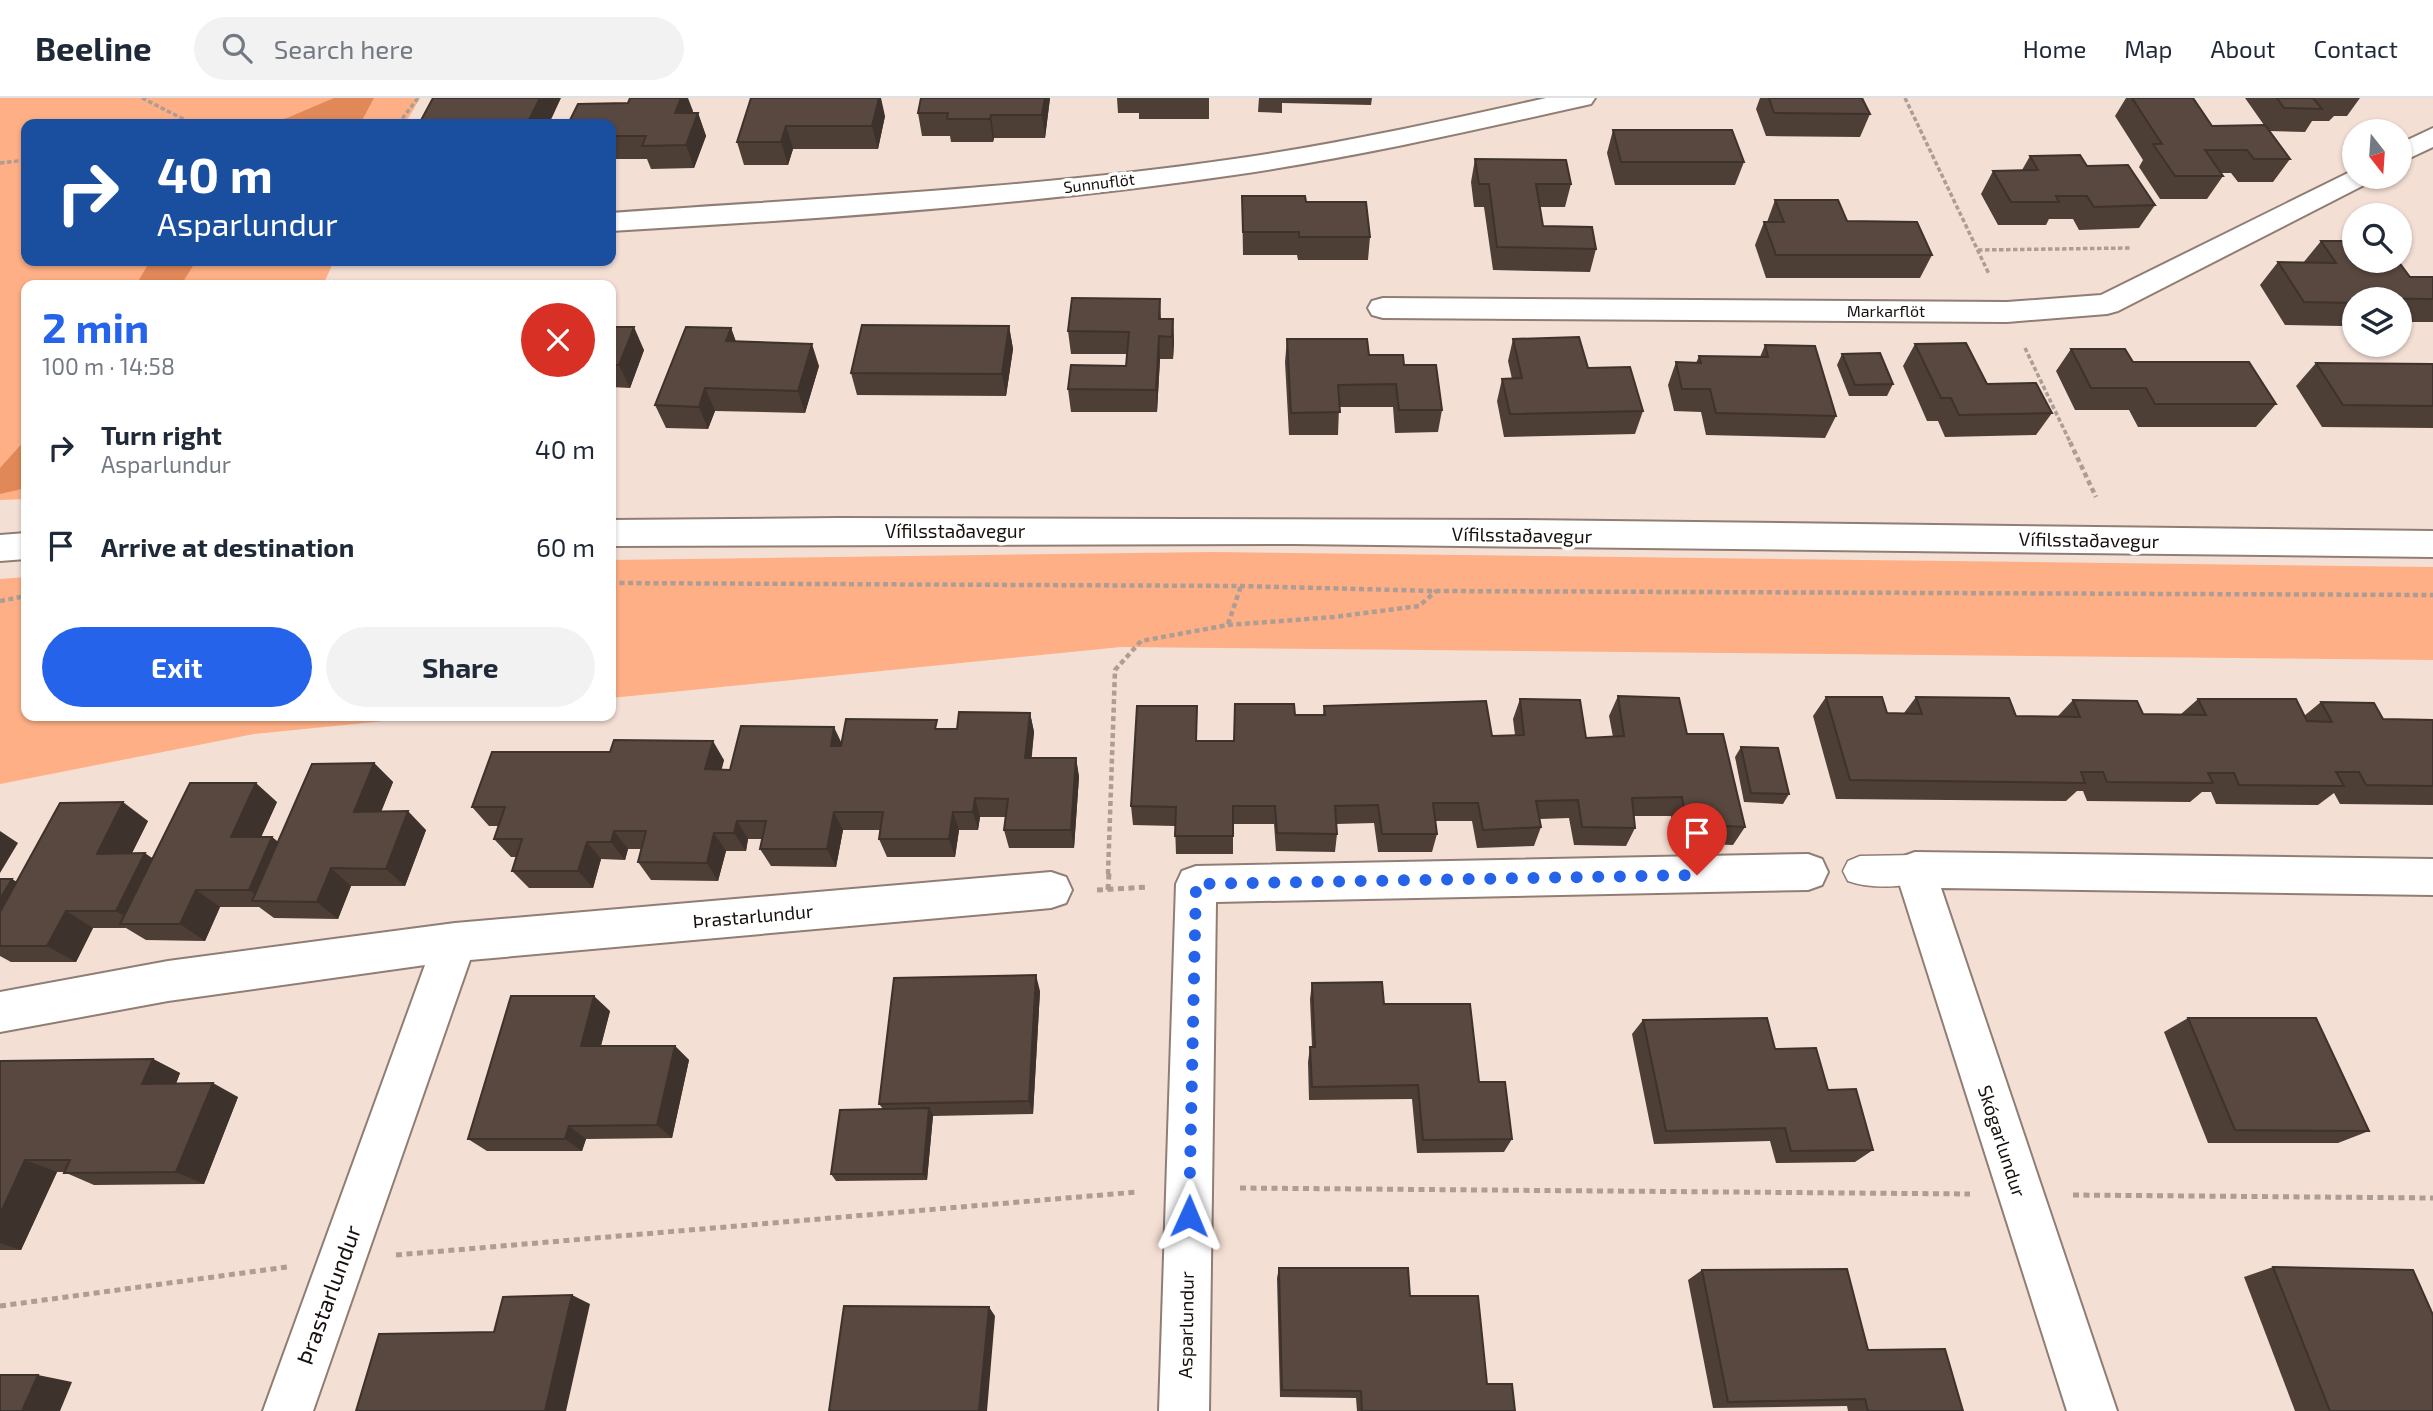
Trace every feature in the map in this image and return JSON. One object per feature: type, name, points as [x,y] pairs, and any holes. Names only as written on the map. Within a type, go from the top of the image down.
[{"type":"street","name":"Sunnuflöt","points":[[616,222],[1015,193],[1220,168],[1393,140],[1582,98]]},
{"type":"street","points":[[2412,148],[2433,136]]},
{"type":"street","name":"Markarflöt","points":[[1383,308],[2007,312],[2107,304],[2342,185]]},
{"type":"street","name":"Vífilsstaðavegur","points":[[616,533],[821,530],[2433,544]]},
{"type":"street","points":[[0,548],[21,546]]},
{"type":"street","points":[[1915,870],[2433,877]]},
{"type":"street","name":"Skógarlundur","points":[[1915,870],[2092,1411]]},
{"type":"street","points":[[1196,884],[1808,872]]},
{"type":"street","name":"Asparlundur","points":[[1184,1411],[1196,884]]},
{"type":"street","name":"Þrastarlundur","points":[[0,1012],[167,981],[455,942],[1051,890]]},
{"type":"street","name":"Þrastarlundur","points":[[288,1411],[455,942]]},
{"type":"lane","points":[[1860,871],[1915,870]]},
{"type":"path","points":[[142,98],[183,119]]},
{"type":"path","points":[[402,119],[418,98]]},
{"type":"path","points":[[0,163],[21,161]]},
{"type":"path","points":[[1978,250],[2141,248]]},
{"type":"path","points":[[616,583],[1241,586],[1436,591],[2433,595]]},
{"type":"path","points":[[1227,625],[1241,586]]},
{"type":"path","points":[[1108,890],[1115,670],[1141,641],[1227,625],[1334,617],[1419,606],[1436,591]]},
{"type":"path","points":[[0,601],[21,597]]},
{"type":"path","points":[[1051,890],[1108,890],[1196,884]]},
{"type":"shaded area","points":[[0,98],[420,98],[408,119],[21,119],[21,266],[332,266],[325,280],[21,280],[21,499],[0,500]]},
{"type":"shaded area","points":[[334,98],[374,98],[363,119],[282,119]]},
{"type":"shaded area","points":[[147,266],[193,266],[184,280],[139,280]]},
{"type":"shaded area","points":[[21,445],[21,489],[0,494],[0,468]]},
{"type":"shaded area","points":[[1213,552],[2433,567],[2433,660],[1121,647],[616,698],[616,560]]},
{"type":"shaded area","points":[[21,577],[21,721],[385,721],[254,734],[0,784],[0,579]]},
{"type":"building","points":[[433,98],[540,98],[530,119],[422,119]]},
{"type":"building","points":[[630,98],[681,98],[675,113],[698,113],[686,145],[642,146],[646,136],[616,136],[616,119],[570,119],[578,104],[628,103]]},
{"type":"building","points":[[751,98],[879,98],[872,126],[786,126],[781,142],[737,142]]},
{"type":"building","points":[[921,98],[1045,98],[1042,115],[991,115],[990,119],[947,119],[948,113],[918,113]]},
{"type":"building","points":[[1769,98],[1862,98],[1870,114],[1774,113]]},
{"type":"building","points":[[2132,98],[2193,98],[2212,126],[2265,125],[2290,159],[2254,159],[2247,150],[2205,150],[2223,176],[2175,176],[2153,144],[2162,144]]},
{"type":"building","points":[[2277,98],[2313,98],[2322,109],[2284,108]]},
{"type":"building","points":[[1613,130],[1732,130],[1744,162],[1621,162]]},
{"type":"building","points":[[2080,155],[2087,166],[2128,165],[2155,205],[2094,207],[2087,196],[2056,196],[2059,202],[2011,202],[1993,171],[2038,170],[2030,156]]},
{"type":"building","points":[[1475,159],[1566,160],[1571,184],[1536,184],[1543,226],[1592,227],[1596,249],[1497,247],[1489,184],[1479,184]]},
{"type":"building","points":[[1242,196],[1305,196],[1306,202],[1366,202],[1370,237],[1299,237],[1299,232],[1243,232]]},
{"type":"building","points":[[1775,200],[1838,200],[1847,221],[1917,222],[1932,255],[1776,255],[1764,222],[1784,222]]},
{"type":"building","points":[[2321,241],[2342,241],[2342,273],[2407,273],[2410,277],[2433,277],[2433,299],[2412,299],[2412,287],[2342,287],[2342,303],[2304,302],[2278,262],[2336,263]]},
{"type":"building","points":[[1072,298],[1160,299],[1159,319],[1173,319],[1172,337],[1159,336],[1156,390],[1068,389],[1071,365],[1126,366],[1129,332],[1068,331]]},
{"type":"building","points":[[862,325],[1009,326],[1002,374],[851,373]]},
{"type":"building","points":[[616,327],[634,327],[619,365],[616,365]]},
{"type":"building","points":[[686,327],[731,328],[726,341],[812,344],[798,391],[705,388],[699,407],[655,405]]},
{"type":"building","points":[[1579,337],[1588,368],[1630,367],[1643,411],[1510,414],[1502,379],[1522,378],[1513,339]]},
{"type":"building","points":[[1287,339],[1367,339],[1369,355],[1403,355],[1404,365],[1436,365],[1442,410],[1399,410],[1396,384],[1338,385],[1340,412],[1291,413]]},
{"type":"building","points":[[1966,343],[1987,384],[2036,383],[2052,413],[1959,415],[1951,398],[1941,398],[1915,344]]},
{"type":"building","points":[[1765,345],[1815,346],[1836,416],[1716,413],[1710,389],[1682,389],[1676,362],[1701,363],[1699,356],[1768,357]]},
{"type":"building","points":[[2071,349],[2125,349],[2133,362],[2249,362],[2276,404],[2155,404],[2146,388],[2091,388]]},
{"type":"building","points":[[1880,353],[1893,384],[1855,385],[1842,354]]},
{"type":"building","points":[[2316,363],[2433,364],[2433,406],[2343,405]]},
{"type":"building","points":[[1618,696],[1679,698],[1687,734],[1723,734],[1745,827],[1687,824],[1682,797],[1632,798],[1635,828],[1582,827],[1578,800],[1536,801],[1541,827],[1483,830],[1478,803],[1433,803],[1437,834],[1382,834],[1378,805],[1335,806],[1337,834],[1277,833],[1275,806],[1233,806],[1233,836],[1175,836],[1176,807],[1131,806],[1137,706],[1197,706],[1196,741],[1234,741],[1235,704],[1294,704],[1295,715],[1325,715],[1324,706],[1486,701],[1492,736],[1524,735],[1520,699],[1580,700],[1586,738],[1624,736]]},
{"type":"building","points":[[1826,697],[1882,697],[1887,713],[1922,714],[1916,697],[2009,698],[2016,716],[2080,717],[2073,700],[2137,701],[2143,714],[2206,715],[2198,699],[2296,699],[2307,721],[2332,722],[2321,702],[2374,703],[2383,719],[2433,720],[2433,786],[2366,785],[2359,772],[2336,772],[2344,786],[2239,785],[2234,773],[2208,773],[2213,783],[2107,782],[2103,772],[2081,772],[2085,783],[1850,780]]},
{"type":"building","points":[[959,712],[1030,713],[1025,758],[1076,758],[1071,830],[1004,830],[1008,799],[975,798],[973,812],[953,812],[949,839],[879,839],[883,812],[834,812],[827,849],[760,849],[766,821],[737,821],[734,833],[714,833],[707,863],[638,862],[646,831],[614,831],[611,842],[587,842],[578,871],[512,871],[522,839],[494,839],[505,807],[472,807],[492,752],[610,752],[614,740],[713,741],[705,769],[730,770],[741,726],[834,727],[831,746],[841,746],[846,719],[937,720],[935,729],[957,729]]},
{"type":"building","points":[[1741,747],[1778,748],[1789,794],[1751,793]]},
{"type":"building","points":[[374,763],[354,812],[408,811],[386,869],[331,868],[317,902],[252,901],[312,764]]},
{"type":"building","points":[[190,783],[256,783],[231,837],[272,837],[249,890],[196,890],[180,924],[120,924]]},
{"type":"building","points":[[123,802],[97,854],[145,853],[116,911],[66,911],[47,946],[0,946],[0,912],[60,803]]},
{"type":"building","points":[[0,879],[12,879],[0,899]]},
{"type":"building","points":[[1036,975],[1029,1101],[879,1104],[894,978]]},
{"type":"building","points":[[1382,982],[1384,1004],[1470,1004],[1479,1082],[1505,1082],[1512,1139],[1423,1140],[1418,1085],[1312,1087],[1310,1047],[1315,1047],[1312,983]]},
{"type":"building","points":[[511,996],[594,996],[581,1046],[675,1046],[657,1125],[569,1126],[565,1139],[468,1139]]},
{"type":"building","points":[[1767,1018],[1775,1049],[1816,1048],[1828,1090],[1856,1089],[1873,1150],[1791,1151],[1785,1128],[1666,1131],[1643,1020]]},
{"type":"building","points":[[2188,1018],[2316,1018],[2369,1131],[2235,1130]]},
{"type":"building","points":[[153,1059],[142,1084],[213,1083],[176,1172],[64,1173],[70,1160],[25,1160],[0,1214],[0,1061]]},
{"type":"building","points":[[929,1108],[923,1174],[831,1174],[840,1110]]},
{"type":"building","points":[[2273,1267],[2413,1270],[2433,1315],[2433,1411],[2330,1411]]},
{"type":"building","points":[[1279,1268],[1408,1268],[1410,1296],[1478,1296],[1487,1384],[1512,1384],[1515,1411],[1362,1411],[1361,1391],[1282,1390]]},
{"type":"building","points":[[1847,1269],[1868,1350],[1945,1349],[1963,1411],[1868,1411],[1865,1399],[1728,1402],[1702,1270]]},
{"type":"building","points":[[572,1295],[545,1411],[356,1411],[379,1334],[494,1332],[503,1297]]},
{"type":"building","points":[[844,1306],[989,1307],[979,1411],[829,1411]]},
{"type":"building","points":[[0,1375],[38,1375],[22,1411],[0,1411]]},
{"type":"route","points":[[1189,1216],[1196,884],[1697,875]]}]
